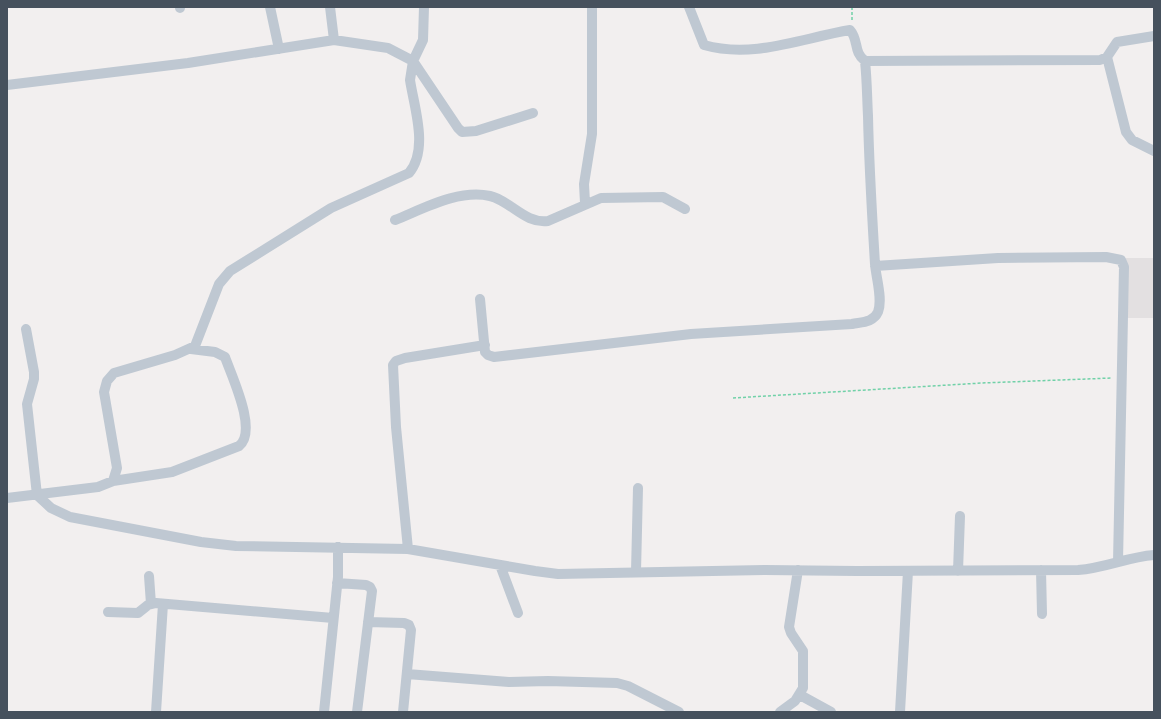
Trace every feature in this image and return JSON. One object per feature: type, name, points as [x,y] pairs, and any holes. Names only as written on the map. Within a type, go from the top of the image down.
[{"type":"street","points":[[270,7],[279,49]]},
{"type":"street","points":[[330,7],[334,40]]},
{"type":"street","points":[[191,349],[200,336],[219,284],[230,271],[331,208],[387,184],[409,173],[414,167],[417,159],[419,139],[410,80],[413,61],[423,40],[424,7]]},
{"type":"street","points":[[585,203],[585,180],[592,134],[592,7]]},
{"type":"street","points":[[689,7],[704,46],[716,49],[769,48],[850,30],[853,33],[858,56],[865,61],[1100,60],[1107,56],[1117,42],[1154,36]]},
{"type":"street","points":[[7,85],[188,63],[334,40],[388,48],[413,61],[462,132],[476,131],[533,113]]},
{"type":"street","points":[[1107,56],[1126,132],[1132,140],[1154,150]]},
{"type":"street","points":[[480,299],[486,352],[488,355],[501,356],[691,334],[865,322],[874,318],[878,311],[879,301],[875,266],[868,90],[865,61]]},
{"type":"street","points":[[394,220],[461,196],[490,196],[498,199],[532,220],[539,222],[548,221],[585,203],[601,198],[655,196],[670,200],[685,209]]},
{"type":"street","points":[[875,266],[998,258],[1106,256],[1121,260],[1124,267],[1118,562]]},
{"type":"street","points":[[26,329],[34,372],[34,379],[27,404],[37,495],[51,508],[70,517],[201,542],[236,546],[338,547],[408,550],[558,574],[798,570],[958,571],[1099,569],[1138,556],[1154,554]]},
{"type":"street","points":[[408,550],[396,428],[392,365],[396,361],[405,358],[485,345]]},
{"type":"street","points":[[7,498],[98,487],[113,481],[172,472],[244,443],[246,437],[246,424],[244,412],[225,358],[215,352],[191,349],[114,373],[107,381],[104,392],[105,405],[117,468],[113,481]]},
{"type":"street","points":[[636,572],[638,488]]},
{"type":"street","points":[[958,571],[960,516]]},
{"type":"street","points":[[324,712],[337,584],[338,547]]},
{"type":"street","points":[[500,565],[518,613]]},
{"type":"street","points":[[780,712],[800,695],[803,688],[803,651],[791,633],[789,627],[798,570]]},
{"type":"street","points":[[1041,570],[1042,614]]},
{"type":"street","points":[[900,712],[908,571]]},
{"type":"street","points":[[150,576],[151,604]]},
{"type":"street","points":[[337,584],[366,585],[370,587],[373,597],[368,622],[357,712]]},
{"type":"street","points":[[108,612],[138,613],[151,604],[163,604],[333,618]]},
{"type":"street","points":[[156,712],[163,604]]},
{"type":"street","points":[[368,622],[404,623],[409,625],[411,639],[403,712]]},
{"type":"street","points":[[407,674],[509,682],[556,681],[618,683],[628,686],[679,712]]},
{"type":"street","points":[[800,695],[831,712]]},
{"type":"path","points":[[733,398],[982,382],[1122,378]]},
{"type":"shaded area","points":[[1126,258],[1154,258],[1154,318],[1127,318]]}]
